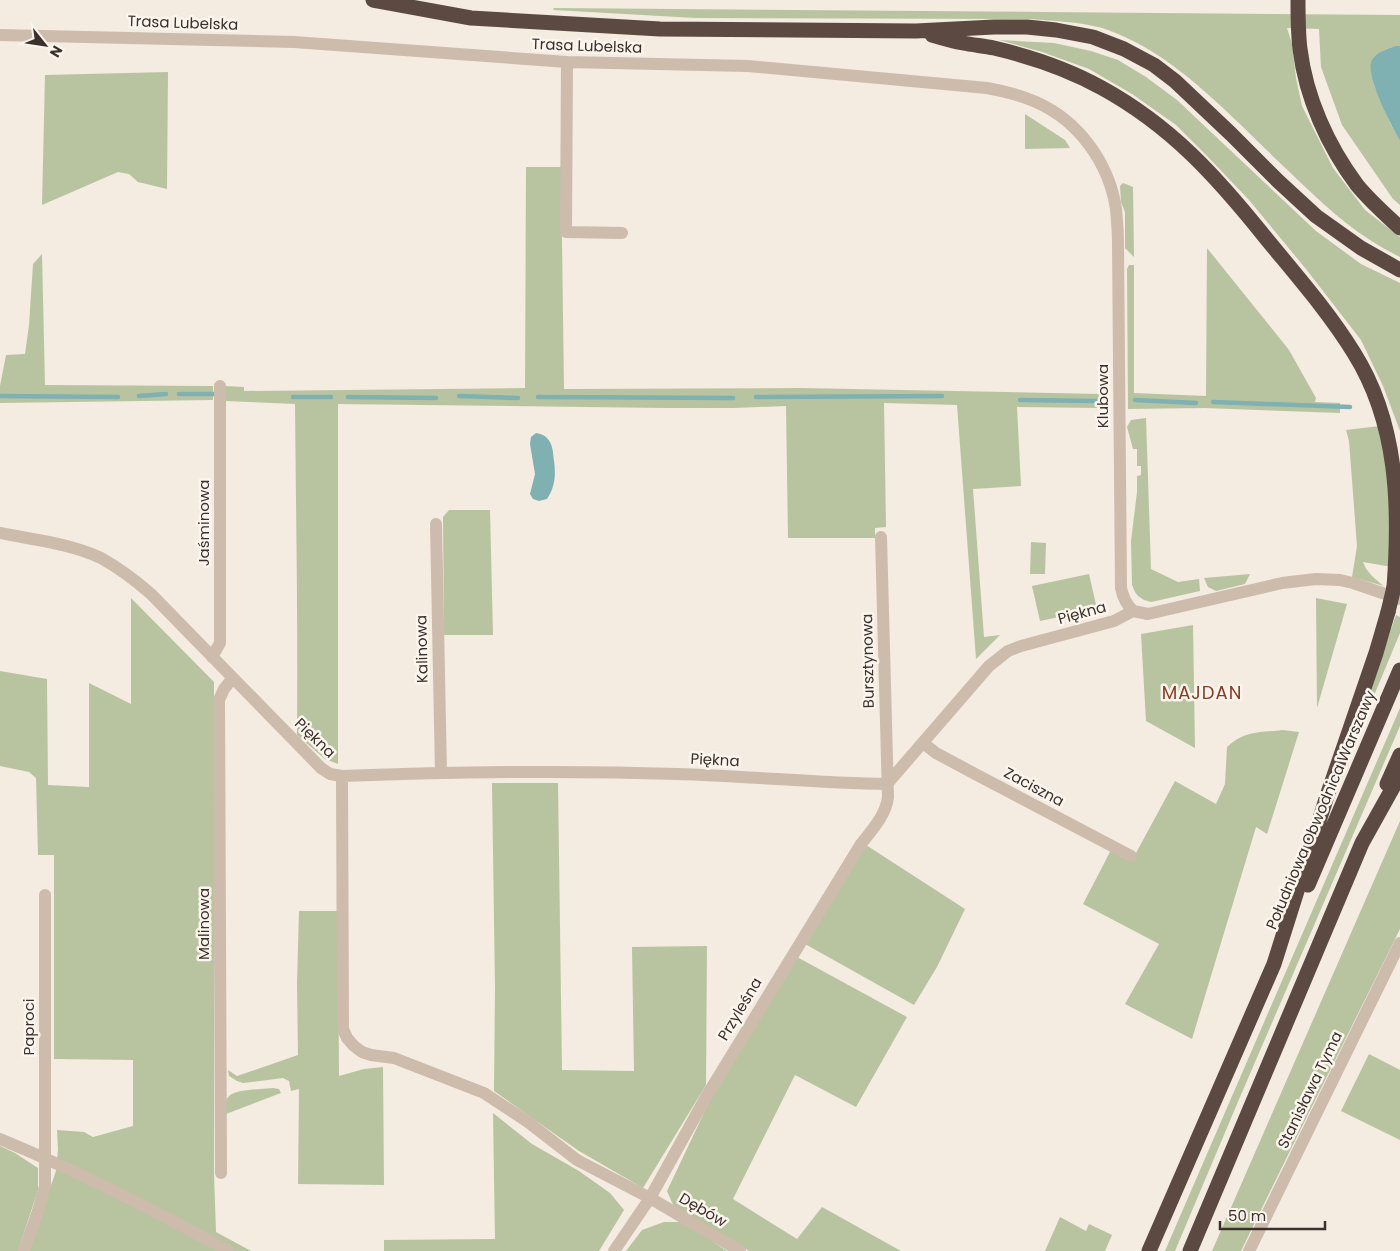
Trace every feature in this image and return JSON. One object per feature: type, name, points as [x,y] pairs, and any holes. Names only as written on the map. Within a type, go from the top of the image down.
[{"type":"highway","points":[[373,0],[471,18],[660,29],[916,31],[994,27],[1056,30],[1092,37],[1124,49],[1154,65],[1176,82],[1316,216],[1361,248],[1400,270]]},
{"type":"highway","points":[[1298,0],[1298,32],[1305,76],[1315,108],[1327,136],[1339,159],[1358,186],[1400,228]]},
{"type":"highway","points":[[916,31],[963,43],[992,47],[1060,67],[1101,87],[1131,105],[1186,148],[1236,201],[1304,283],[1335,324],[1355,355],[1374,392],[1388,434],[1396,470],[1399,521],[1397,593],[1388,612],[1274,964],[1149,1251]]},
{"type":"highway","name":"Południowa Obwodnica Warszawy","points":[[1274,964],[1400,670]]},
{"type":"highway","points":[[1190,1251],[1400,755]]},
{"type":"highway","points":[[1362,843],[1400,775]]},
{"type":"street","name":"Trasa Lubelska","points":[[0,35],[294,42],[567,62],[748,66],[987,88],[1036,102],[1051,109],[1065,119],[1078,130],[1090,145],[1108,178]]},
{"type":"street","points":[[567,62],[566,232],[622,232]]},
{"type":"street","name":"Klubowa","points":[[1108,178],[1116,208],[1118,244],[1121,588],[1126,604],[1133,611]]},
{"type":"street","name":"Jaśminowa","points":[[212,658],[220,643],[220,386]]},
{"type":"street","name":"Kalinowa","points":[[436,524],[441,773]]},
{"type":"street","name":"Piękna","points":[[0,533],[67,546],[100,558],[124,572],[142,586],[321,768],[330,774],[342,776],[556,772],[674,774],[887,784],[975,682],[998,658],[1008,651],[1114,621],[1133,611],[1148,614],[1282,583],[1316,579],[1340,580],[1397,593]]},
{"type":"street","name":"Bursztynowa","points":[[881,537],[887,784]]},
{"type":"street","name":"Malinowa","points":[[220,1173],[220,700],[224,689],[232,679]]},
{"type":"street","name":"Zaciszna","points":[[923,743],[952,762],[1131,856]]},
{"type":"street","name":"Dębów","points":[[342,776],[343,1029],[347,1038],[362,1052],[394,1058],[484,1093],[528,1122],[577,1160],[650,1198],[740,1251]]},
{"type":"street","name":"Przyleśna","points":[[614,1251],[650,1198],[710,1089],[856,852],[877,824],[885,809],[888,797],[887,784]]},
{"type":"street","name":"Paproci","points":[[24,1251],[45,1186],[45,895]]},
{"type":"street","name":"Stanisława Tyma","points":[[1249,1251],[1400,943]]},
{"type":"street","points":[[0,1139],[78,1173],[184,1226],[228,1251]]},
{"type":"green space","points":[[553,8],[1400,15],[1400,46],[1388,49],[1372,61],[1374,85],[1400,141],[1400,205],[1393,199],[1342,125],[1321,67],[1319,29],[1287,28],[1292,44],[1302,106],[1333,168],[1365,210],[1400,237],[1400,257],[1373,242],[1335,214],[1225,110],[1178,70],[1145,47],[1099,27],[1069,22],[1029,19],[695,18],[554,10]]},
{"type":"green space","points":[[999,40],[1054,43],[1091,51],[1118,60],[1146,77],[1177,100],[1316,231],[1361,264],[1400,283],[1400,431],[1383,386],[1361,340],[1249,200],[1176,125],[1132,94],[1089,69],[1042,52]]},
{"type":"green space","points":[[168,72],[167,189],[138,182],[129,174],[118,172],[42,205],[45,75]]},
{"type":"green space","points":[[1025,114],[1065,140],[1070,148],[1025,149]]},
{"type":"green space","points":[[526,167],[561,167],[564,389],[801,388],[1100,394],[1101,408],[1017,407],[1021,486],[973,489],[984,637],[1000,635],[976,659],[957,405],[884,403],[886,527],[875,528],[875,538],[788,538],[786,406],[664,408],[338,404],[338,764],[325,759],[297,735],[295,404],[225,401],[225,386],[244,387],[244,391],[525,388]]},
{"type":"green space","points":[[1123,183],[1133,187],[1134,257],[1125,248],[1125,212],[1121,202],[1120,186]]},
{"type":"green space","points":[[1207,248],[1289,350],[1316,398],[1315,402],[1340,403],[1340,413],[1204,408],[1128,409],[1127,269],[1129,265],[1134,265],[1134,393],[1206,396]]},
{"type":"green space","points":[[42,254],[45,385],[213,386],[213,400],[0,403],[0,386],[6,355],[25,354],[33,264]]},
{"type":"green space","points":[[1146,418],[1151,569],[1178,582],[1199,579],[1200,591],[1151,602],[1138,596],[1132,585],[1131,541],[1137,476],[1141,475],[1141,466],[1137,466],[1137,449],[1133,449],[1127,427],[1131,420]]},
{"type":"green space","points":[[1380,426],[1389,462],[1392,567],[1363,562],[1369,573],[1384,586],[1352,577],[1357,546],[1349,441],[1346,430]]},
{"type":"green space","points":[[449,510],[490,510],[493,635],[444,635],[443,517]]},
{"type":"green space","points":[[1031,542],[1046,543],[1045,574],[1030,574]]},
{"type":"green space","points":[[1089,574],[1097,609],[1040,621],[1032,586]]},
{"type":"green space","points":[[1250,574],[1245,584],[1216,591],[1208,587],[1204,578]]},
{"type":"green space","points":[[131,598],[214,682],[214,1174],[216,1232],[251,1251],[28,1251],[56,1171],[57,1130],[84,1132],[93,1137],[133,1126],[133,1060],[54,1059],[54,855],[38,855],[36,778],[29,772],[0,766],[0,671],[47,679],[48,785],[89,787],[89,683],[131,704]]},
{"type":"green space","points":[[1316,598],[1347,604],[1317,708]]},
{"type":"green space","points":[[1396,615],[1400,617],[1400,633],[1365,717],[1361,715]]},
{"type":"green space","points":[[1193,625],[1195,748],[1146,721],[1141,634]]},
{"type":"green space","points":[[1400,708],[1400,726],[1175,1251],[1165,1251]]},
{"type":"green space","points":[[1283,730],[1299,732],[1267,834],[1256,827],[1192,1039],[1125,1004],[1159,944],[1083,904],[1111,850],[1136,853],[1175,781],[1216,804],[1225,784],[1227,747],[1247,735]]},
{"type":"green space","points":[[492,783],[558,783],[562,1070],[634,1071],[632,947],[707,946],[706,1085],[643,1188],[579,1151],[494,1091],[495,988]]},
{"type":"green space","points":[[1400,821],[1400,929],[1241,1251],[1212,1251]]},
{"type":"green space","points":[[866,845],[965,909],[937,967],[914,1005],[805,944]]},
{"type":"green space","points":[[299,911],[338,911],[339,1076],[364,1069],[383,1067],[384,1185],[298,1184],[299,1089],[291,1091],[289,1081],[283,1078],[243,1083],[229,1076],[228,1070],[237,1076],[298,1055]]},
{"type":"green space","points":[[797,957],[907,1017],[856,1107],[795,1075],[733,1199],[797,1239],[822,1207],[901,1251],[749,1251],[674,1207],[667,1191],[711,1098]]},
{"type":"green space","points":[[1369,1054],[1400,1070],[1400,1140],[1341,1111]]},
{"type":"green space","points":[[273,1088],[279,1089],[281,1093],[226,1114],[227,1099],[233,1093]]},
{"type":"green space","points":[[493,1113],[532,1144],[579,1171],[610,1193],[624,1210],[599,1251],[384,1251],[384,1240],[495,1239]]},
{"type":"green space","points":[[0,1146],[38,1168],[38,1190],[18,1251],[0,1251]]},
{"type":"green space","points":[[1060,1217],[1086,1231],[1089,1224],[1112,1235],[1105,1251],[1045,1251]]},
{"type":"green space","points":[[664,1222],[683,1222],[727,1251],[626,1251],[642,1230]]},
{"type":"water","points":[[1395,46],[1400,46],[1400,141],[1375,88],[1371,67],[1372,60],[1377,55]]},
{"type":"water","points":[[536,433],[545,436],[550,443],[555,471],[550,494],[547,499],[539,501],[533,499],[530,494],[535,474],[530,444],[531,437]]},
{"type":"waterway","points":[[139,396],[166,394]]},
{"type":"waterway","points":[[179,394],[214,394]]},
{"type":"waterway","points":[[0,396],[118,397]]},
{"type":"waterway","points":[[459,396],[518,398]]},
{"type":"waterway","points":[[756,397],[942,396]]},
{"type":"waterway","points":[[293,397],[331,397]]},
{"type":"waterway","points":[[348,397],[436,398]]},
{"type":"waterway","points":[[538,397],[733,398]]},
{"type":"waterway","points":[[1020,400],[1097,401]]},
{"type":"waterway","points":[[1135,400],[1196,403]]},
{"type":"waterway","points":[[1213,402],[1350,407]]},
{"type":"district","name":"MAJDAN","points":[[1202,693]]}]
